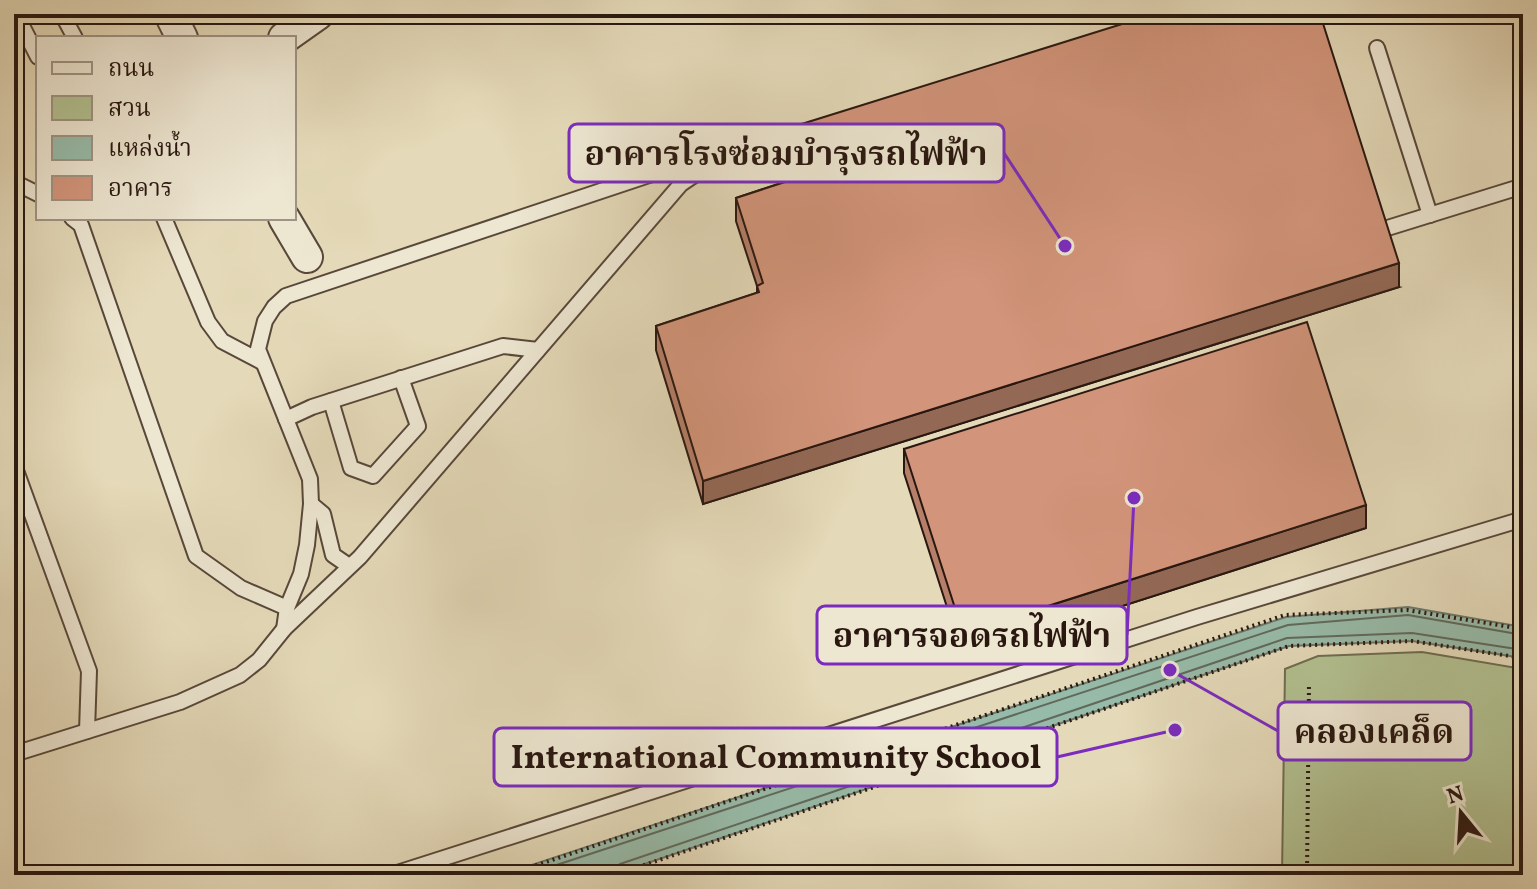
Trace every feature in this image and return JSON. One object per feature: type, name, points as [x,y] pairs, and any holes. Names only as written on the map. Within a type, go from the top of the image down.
[{"type":"street","points":[[170,14],[181,36]]},
{"type":"street","points":[[287,36],[318,14]]},
{"type":"street","points":[[285,220],[307,257]]},
{"type":"lane","points":[[16,14],[36,53]]},
{"type":"lane","points":[[62,14],[74,36]]},
{"type":"lane","points":[[1377,48],[1430,215]]},
{"type":"lane","points":[[284,629],[287,608],[301,574],[311,504],[310,479],[258,349],[265,321],[274,307],[286,296],[676,166],[718,159],[809,131]]},
{"type":"lane","points":[[14,754],[180,702],[240,675],[259,660],[284,629],[349,566],[681,184],[718,159]]},
{"type":"lane","points":[[14,182],[36,193]]},
{"type":"lane","points":[[1381,230],[1523,186]]},
{"type":"lane","points":[[78,220],[196,556],[241,588],[287,608]]},
{"type":"lane","points":[[165,220],[208,322],[222,341],[262,362]]},
{"type":"lane","points":[[286,419],[331,401],[503,346],[538,350]]},
{"type":"lane","points":[[331,401],[351,468],[373,476],[418,426],[401,378]]},
{"type":"lane","points":[[14,465],[89,671],[87,731]]},
{"type":"lane","points":[[311,504],[323,514],[333,555],[349,566]]},
{"type":"lane","points":[[391,875],[1197,617],[1523,519]]},
{"type":"path","points":[[507,875],[1285,615],[1407,610],[1523,629]]},
{"type":"path","points":[[615,875],[1289,646],[1412,641],[1523,658]]},
{"type":"path","points":[[1307,875],[1309,683]]},
{"type":"green space","points":[[1422,652],[1523,669],[1523,875],[1282,875],[1285,669],[1318,656]]},
{"type":"water","points":[[1408,607],[1523,627],[1523,658],[1412,641],[1289,646],[612,875],[501,875],[1286,617]]},
{"type":"building","points":[[1154,14],[1320,14],[1399,263],[703,481],[656,326],[759,292],[757,286],[763,283],[736,198],[791,180],[776,132]]},
{"type":"building","points":[[1307,322],[1366,505],[963,633],[904,449]]},
{"type":"place","name":"อาคารโรงซ่อมบำรุงรถไฟฟ้า","points":[[1065,246]]},
{"type":"place","name":"อาคารจอดรถไฟฟ้า","points":[[1134,498]]},
{"type":"place","name":"คลองเคล็ด","points":[[1170,670]]},
{"type":"place","name":"International Community School","points":[[1175,730]]}]
